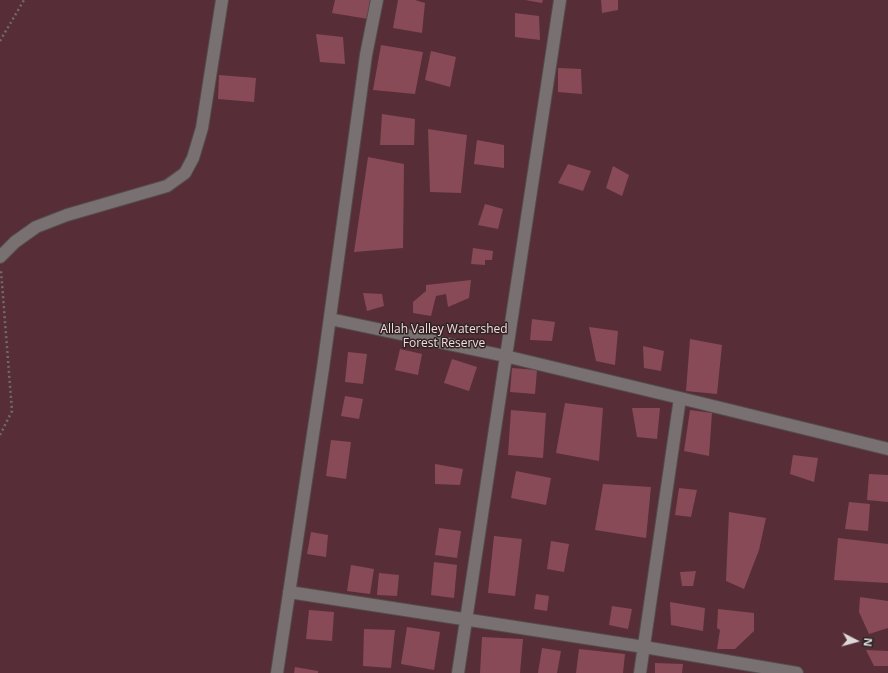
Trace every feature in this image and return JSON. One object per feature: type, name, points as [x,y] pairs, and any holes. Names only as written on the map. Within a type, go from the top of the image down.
[{"type":"street","points":[[0,257],[15,242],[36,227],[67,215],[167,186],[185,173],[193,158],[202,128],[222,0]]},
{"type":"street","points":[[277,673],[330,319],[366,55],[377,0]]},
{"type":"street","points":[[458,673],[560,0]]},
{"type":"street","points":[[330,319],[505,356],[888,449]]},
{"type":"street","points":[[640,673],[680,398]]},
{"type":"street","points":[[289,592],[644,647],[797,673]]},
{"type":"path","points":[[0,41],[24,0]]},
{"type":"path","points":[[0,257],[12,411],[0,435]]},
{"type":"green space","name":"Allah Valley Watershed Forest Reserve","points":[[0,0],[888,0],[888,673],[0,673]]},
{"type":"building","points":[[335,0],[370,0],[368,19],[332,13]]},
{"type":"building","points":[[398,0],[415,0],[425,3],[422,33],[393,28]]},
{"type":"building","points":[[525,0],[543,0],[542,3]]},
{"type":"building","points":[[601,0],[618,0],[618,10],[602,13]]},
{"type":"building","points":[[515,13],[539,16],[540,40],[515,37]]},
{"type":"building","points":[[316,34],[343,37],[345,64],[320,62]]},
{"type":"building","points":[[381,45],[423,52],[415,94],[373,90]]},
{"type":"building","points":[[431,51],[456,57],[450,87],[425,80]]},
{"type":"building","points":[[558,68],[581,69],[582,94],[558,92]]},
{"type":"building","points":[[219,75],[256,78],[254,102],[218,99]]},
{"type":"building","points":[[382,114],[415,119],[414,145],[380,145]]},
{"type":"building","points":[[428,129],[467,135],[461,193],[430,192]]},
{"type":"building","points":[[477,140],[504,145],[504,168],[474,164]]},
{"type":"building","points":[[368,157],[404,164],[403,248],[354,252]]},
{"type":"building","points":[[568,164],[591,171],[583,191],[558,183]]},
{"type":"building","points":[[613,166],[629,175],[622,196],[606,188]]},
{"type":"building","points":[[485,204],[503,209],[498,229],[478,225]]},
{"type":"building","points":[[473,248],[493,251],[492,260],[485,260],[485,265],[471,264]]},
{"type":"building","points":[[471,280],[469,298],[448,307],[446,294],[436,296],[431,316],[413,313],[413,302],[426,291],[426,285]]},
{"type":"building","points":[[363,293],[382,294],[384,306],[367,311]]},
{"type":"building","points":[[532,319],[555,322],[552,341],[530,340]]},
{"type":"building","points":[[589,327],[618,331],[615,365],[596,361]]},
{"type":"building","points":[[690,339],[722,345],[717,394],[686,391]]},
{"type":"building","points":[[643,346],[664,351],[661,371],[644,368]]},
{"type":"building","points":[[400,349],[422,354],[418,375],[395,370]]},
{"type":"building","points":[[348,352],[367,354],[363,384],[345,382]]},
{"type":"building","points":[[452,359],[477,367],[469,391],[444,383]]},
{"type":"building","points":[[512,368],[537,370],[535,394],[510,392]]},
{"type":"building","points":[[345,396],[363,399],[359,419],[341,416]]},
{"type":"building","points":[[565,403],[603,408],[599,461],[556,453]]},
{"type":"building","points":[[632,408],[660,408],[657,439],[637,437]]},
{"type":"building","points":[[511,410],[546,413],[543,458],[508,455]]},
{"type":"building","points":[[690,410],[712,413],[709,456],[684,451]]},
{"type":"building","points":[[331,440],[351,442],[346,479],[326,476]]},
{"type":"building","points":[[793,455],[818,458],[814,482],[790,474]]},
{"type":"building","points":[[435,464],[463,469],[460,485],[435,484]]},
{"type":"building","points":[[516,471],[551,478],[546,505],[511,498]]},
{"type":"building","points":[[869,474],[888,475],[888,502],[867,500]]},
{"type":"building","points":[[603,484],[651,487],[646,538],[595,530]]},
{"type":"building","points":[[679,488],[697,490],[691,517],[675,515]]},
{"type":"building","points":[[849,502],[870,504],[868,531],[845,529]]},
{"type":"building","points":[[729,512],[766,518],[759,550],[744,589],[726,581]]},
{"type":"building","points":[[439,528],[461,531],[457,558],[435,555]]},
{"type":"building","points":[[311,532],[328,535],[326,557],[307,554]]},
{"type":"building","points":[[494,536],[522,539],[515,596],[488,593]]},
{"type":"building","points":[[838,538],[888,544],[888,583],[834,580]]},
{"type":"building","points":[[551,541],[569,544],[564,572],[547,569]]},
{"type":"building","points":[[434,562],[457,565],[454,598],[431,595]]},
{"type":"building","points":[[351,565],[374,569],[370,594],[347,591]]},
{"type":"building","points":[[696,571],[693,586],[682,586],[680,572]]},
{"type":"building","points":[[379,573],[399,575],[397,596],[377,595]]},
{"type":"building","points":[[536,594],[549,596],[547,611],[534,609]]},
{"type":"building","points":[[860,597],[888,601],[888,628],[869,634],[859,612]]},
{"type":"building","points":[[670,602],[705,608],[703,631],[671,625]]},
{"type":"building","points":[[612,606],[632,609],[628,629],[609,625]]},
{"type":"building","points":[[718,609],[754,613],[754,631],[735,649],[717,649],[720,630],[717,628]]},
{"type":"building","points":[[309,610],[334,612],[332,641],[306,639]]},
{"type":"building","points":[[407,627],[440,632],[434,670],[401,664]]},
{"type":"building","points":[[364,629],[395,630],[391,668],[363,666]]},
{"type":"building","points":[[482,637],[523,639],[520,673],[480,673]]},
{"type":"building","points":[[542,648],[561,651],[557,673],[538,673]]},
{"type":"building","points":[[579,649],[625,654],[623,673],[576,673]]},
{"type":"building","points":[[866,650],[888,651],[888,666],[874,666]]},
{"type":"building","points":[[655,663],[683,664],[682,673],[655,673]]},
{"type":"building","points":[[295,667],[318,671],[318,673],[294,673]]}]
